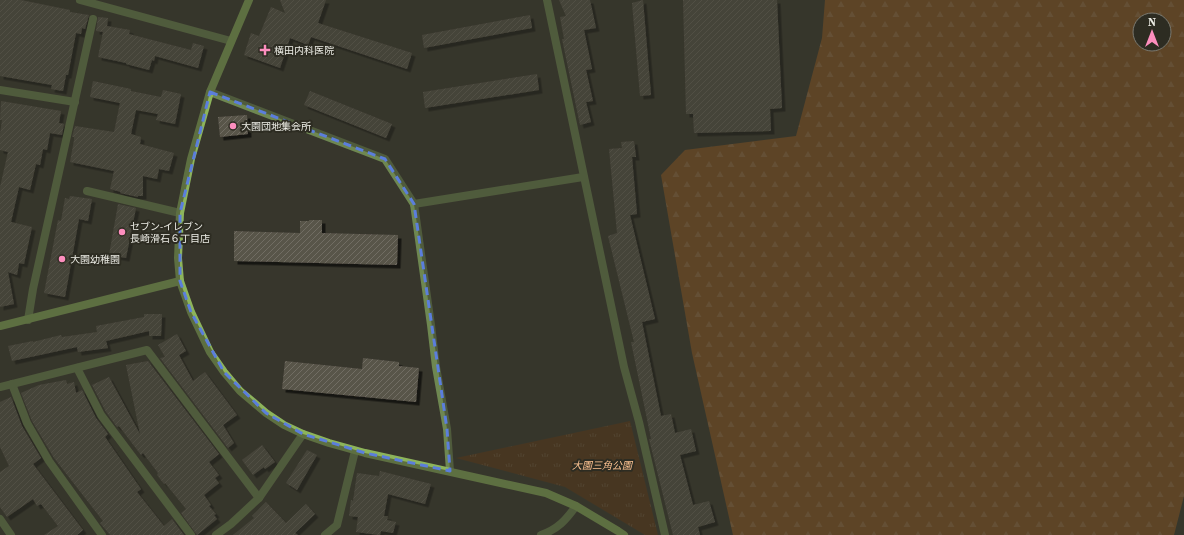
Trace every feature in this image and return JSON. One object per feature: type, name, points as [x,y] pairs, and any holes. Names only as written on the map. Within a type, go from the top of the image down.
[{"type":"street","points":[[80,0],[95,2],[231,42]]},
{"type":"street","points":[[249,0],[210,92],[191,159],[180,214],[178,258],[180,281],[191,312],[210,352],[224,372],[240,391],[266,413],[284,425],[303,434],[355,451],[546,492],[576,506],[624,535]]},
{"type":"street","points":[[547,0],[624,367],[639,422],[665,535]]},
{"type":"street","points":[[28,320],[33,289],[93,19]]},
{"type":"street","points":[[0,90],[75,102]]},
{"type":"street","points":[[210,92],[385,159],[414,204],[436,367],[447,428],[450,471]]},
{"type":"street","points":[[414,204],[583,176]]},
{"type":"street","points":[[87,191],[180,214]]},
{"type":"street","points":[[0,326],[180,281]]},
{"type":"street","points":[[0,387],[148,350],[259,498]]},
{"type":"street","points":[[77,368],[101,415],[191,535]]},
{"type":"street","points":[[12,384],[27,423],[49,461],[102,535]]},
{"type":"street","points":[[216,535],[231,524],[259,498],[303,434]]},
{"type":"street","points":[[325,535],[337,525],[355,451]]},
{"type":"street","points":[[541,535],[550,532],[565,521],[576,506]]},
{"type":"street","points":[[0,519],[11,535]]},
{"type":"highlighted area","points":[[210,92],[385,159],[414,204],[447,429],[450,471],[365,453],[303,434],[266,413],[224,372],[191,312],[180,281],[180,213]]},
{"type":"green space","points":[[825,0],[1184,0],[1184,496],[1174,535],[733,535],[692,353],[661,175],[685,150],[796,136],[822,38]]},
{"type":"green space","name":"大園三角公園","points":[[630,421],[658,535],[645,535],[565,487],[456,458]]},
{"type":"building","points":[[0,0],[21,0],[89,15],[85,29],[82,28],[81,34],[76,33],[68,75],[66,75],[63,91],[51,89],[52,85],[0,76]]},
{"type":"building","points":[[280,0],[326,0],[318,23],[412,53],[407,69],[311,37],[308,45],[290,38],[280,68],[244,55],[251,33],[259,36],[271,7],[285,13]]},
{"type":"building","points":[[559,0],[590,0],[596,28],[584,30],[592,69],[586,70],[593,101],[586,102],[591,122],[580,125],[562,39],[564,39],[560,17],[566,16]]},
{"type":"building","points":[[643,0],[651,95],[640,96],[632,3]]},
{"type":"building","points":[[683,0],[777,0],[782,108],[770,109],[771,131],[694,133],[693,114],[686,114]]},
{"type":"building","points":[[530,15],[532,28],[424,48],[422,35]]},
{"type":"building","points":[[98,17],[108,18],[107,26],[130,30],[129,34],[191,50],[193,43],[204,46],[198,68],[155,56],[149,70],[98,57],[103,32],[96,31]]},
{"type":"building","points":[[537,74],[539,90],[425,108],[423,92]]},
{"type":"building","points":[[93,81],[161,97],[163,90],[181,94],[175,124],[156,120],[158,114],[136,110],[131,134],[141,137],[140,144],[174,153],[169,171],[159,169],[157,179],[143,176],[143,196],[138,197],[110,189],[114,171],[70,162],[74,140],[74,137],[72,137],[75,126],[114,132],[120,103],[90,97]]},
{"type":"building","points":[[310,91],[392,124],[386,138],[304,105]]},
{"type":"building","points":[[1,101],[61,111],[59,123],[64,124],[62,135],[50,133],[47,150],[43,149],[40,165],[36,164],[30,190],[19,187],[11,222],[32,227],[24,264],[19,263],[17,275],[8,272],[14,304],[0,307],[0,187],[8,152],[0,150],[2,120],[0,120]]},
{"type":"building","name":"大園団地集会所","points":[[247,115],[248,134],[220,137],[218,117]]},
{"type":"building","points":[[634,141],[636,157],[632,157],[637,214],[630,215],[655,319],[642,322],[661,416],[671,414],[675,433],[691,429],[696,451],[680,455],[693,505],[709,501],[715,522],[698,527],[700,535],[673,535],[649,439],[651,439],[631,342],[634,342],[608,236],[617,233],[609,149],[622,148],[621,142]]},
{"type":"building","name":"大園幼稚園","points":[[70,196],[92,199],[88,221],[79,219],[65,297],[44,293],[58,220],[61,221],[65,198],[69,199]]},
{"type":"building","name":"セブン-イレブン 長崎滑石６丁目店","points":[[118,204],[136,208],[126,258],[109,255]]},
{"type":"building","points":[[322,220],[322,233],[398,235],[397,265],[234,261],[234,231],[300,233],[300,221]]},
{"type":"building","points":[[144,314],[162,314],[161,336],[149,336],[149,331],[106,341],[108,348],[78,352],[77,347],[12,361],[8,346],[61,335],[62,337],[97,332],[96,326],[144,317]]},
{"type":"building","points":[[177,334],[186,351],[179,355],[193,381],[205,372],[237,415],[223,425],[234,443],[228,448],[160,358],[165,357],[158,345]]},
{"type":"building","points":[[363,358],[399,362],[399,366],[419,368],[416,402],[282,389],[285,361],[362,369]]},
{"type":"building","points":[[148,361],[219,454],[209,462],[219,475],[215,478],[219,483],[204,495],[211,505],[209,506],[216,514],[214,515],[217,519],[197,535],[181,513],[186,509],[157,475],[158,473],[143,453],[141,455],[119,426],[117,427],[106,412],[92,385],[109,377],[140,434],[126,365]]},
{"type":"building","points":[[66,380],[67,384],[74,382],[76,393],[82,390],[96,418],[108,434],[105,437],[141,489],[137,492],[164,526],[172,519],[184,535],[110,535],[100,523],[103,521],[54,458],[32,421],[21,393],[39,385]]},
{"type":"building","points":[[11,397],[22,426],[41,458],[33,464],[83,530],[77,535],[44,535],[58,526],[41,504],[37,506],[33,499],[7,517],[0,507],[0,472],[9,466],[0,447],[0,402]]},
{"type":"building","points":[[262,445],[275,462],[265,469],[264,467],[253,475],[242,460]]},
{"type":"building","points":[[307,450],[317,455],[297,490],[286,483]]},
{"type":"building","points":[[380,471],[431,484],[425,504],[388,494],[384,516],[388,516],[387,520],[396,522],[393,533],[381,531],[379,535],[356,532],[358,517],[349,516],[357,473],[379,476]]},
{"type":"building","points":[[266,502],[286,523],[306,504],[315,514],[295,533],[298,535],[233,535],[254,518],[252,516]]},
{"type":"place","name":"横田内科医院","points":[[265,50]]},
{"type":"place","name":"大園団地集会所","points":[[233,126]]},
{"type":"place","name":"セブン-イレブン 長崎滑石６丁目店","points":[[122,232]]},
{"type":"place","name":"大園幼稚園","points":[[62,259]]}]
